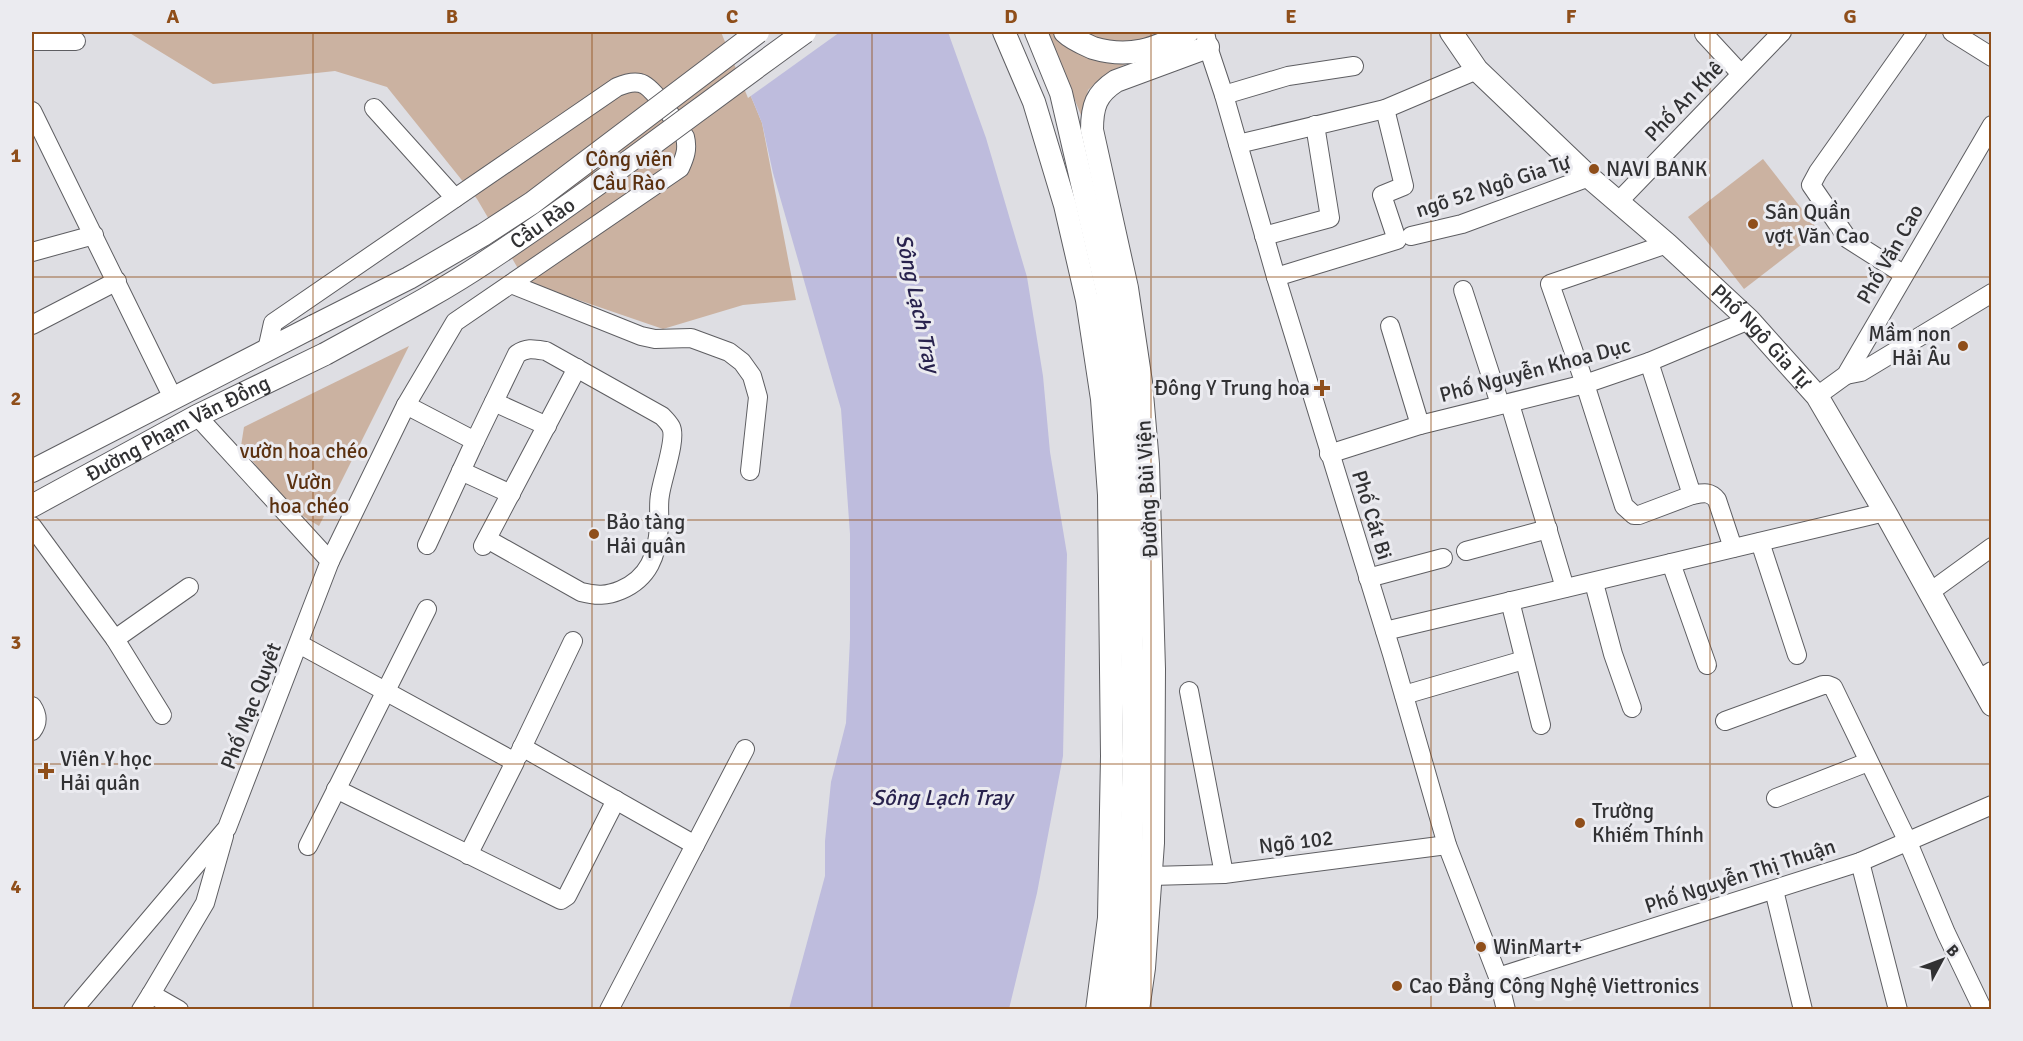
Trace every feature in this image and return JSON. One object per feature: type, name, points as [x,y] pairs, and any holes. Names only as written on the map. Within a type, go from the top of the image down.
[{"type":"main road","name":"Cầu Rào","points":[[314,326],[409,278],[524,208],[758,32]]},
{"type":"main road","name":"Cầu Rào","points":[[325,354],[421,302],[485,263],[542,224],[804,32]]},
{"type":"main road","name":"Đường Bùi Viện","points":[[1004,32],[1034,102],[1065,205],[1087,300],[1102,399],[1109,495],[1112,756],[1109,918],[1097,1010]]},
{"type":"main road","name":"Đường Bùi Viện","points":[[1036,32],[1061,93],[1117,290],[1140,382],[1148,464],[1154,669],[1151,876],[1144,968],[1138,1010]]},
{"type":"main road","points":[[1065,32],[1087,45],[1111,53],[1140,52],[1161,46],[1188,32]]},
{"type":"main road","name":"Phố Ngô Gia Tự","points":[[1451,32],[1477,70],[1589,177],[1667,244],[1749,320],[1817,396],[1930,592],[1985,676],[1992,705]]},
{"type":"main road","name":"Đường Bùi Viện","points":[[1118,1010],[1129,918],[1132,842],[1133,632],[1129,494],[1117,290],[1092,130],[1092,116],[1096,102],[1104,89],[1116,81],[1206,39]]},
{"type":"main road","name":"Đường Phạm Văn Đồng","points":[[32,471],[314,326]]},
{"type":"main road","name":"Đường Phạm Văn Đồng","points":[[32,506],[197,416],[325,354]]},
{"type":"street","name":"Phố An Khê","points":[[1618,202],[1782,32]]},
{"type":"street","points":[[1903,274],[1848,239],[1811,185],[1917,32]]},
{"type":"street","points":[[1952,32],[1992,57]]},
{"type":"street","points":[[1704,34],[1742,74]]},
{"type":"street","name":"Phố Cát Bi","points":[[1206,39],[1329,454],[1385,631],[1447,845],[1497,977],[1506,1010]]},
{"type":"street","points":[[32,41],[76,41]]},
{"type":"street","points":[[1224,95],[1288,76],[1354,66]]},
{"type":"street","points":[[1238,144],[1385,109],[1477,70]]},
{"type":"street","name":"Phố Mạc Quyêt","points":[[73,1010],[227,828],[330,561],[406,405],[455,322],[680,168],[687,144],[685,137],[652,91],[642,83],[629,83],[617,87],[455,198]]},
{"type":"street","points":[[267,350],[273,323],[455,198],[374,108]]},
{"type":"street","points":[[1385,109],[1404,186],[1382,195],[1404,238]]},
{"type":"street","points":[[32,111],[174,398]]},
{"type":"street","points":[[1264,236],[1330,218],[1315,125]]},
{"type":"street","name":"Phố Văn Cao","points":[[1817,396],[1846,375],[1992,125]]},
{"type":"street","name":"ngõ 52 Ngô Gia Tự","points":[[1276,277],[1404,238],[1462,224],[1589,177]]},
{"type":"street","points":[[32,252],[94,235]]},
{"type":"street","points":[[1667,244],[1550,284],[1624,506],[1634,515],[1647,513],[1692,495],[1712,494],[1717,500],[1733,548]]},
{"type":"street","points":[[32,325],[117,281]]},
{"type":"street","points":[[511,284],[641,336],[655,339],[691,338],[729,352],[742,362],[752,376],[758,397],[750,471]]},
{"type":"street","points":[[1463,290],[1548,529],[1565,588]]},
{"type":"street","points":[[1846,375],[1861,372],[1992,293]]},
{"type":"street","name":"Phố Nguyễn Khoa Dục","points":[[1329,454],[1420,425],[1585,384],[1649,362],[1749,320]]},
{"type":"street","points":[[1390,326],[1420,425]]},
{"type":"street","points":[[427,545],[517,354],[524,349],[546,351],[577,368],[662,416],[670,426],[672,445],[659,502],[660,525],[655,554],[644,575],[630,586],[613,593],[595,596],[581,592],[485,542],[577,368]]},
{"type":"street","points":[[1649,362],[1692,495]]},
{"type":"street","points":[[494,402],[547,426]]},
{"type":"street","points":[[406,405],[475,441]]},
{"type":"street","points":[[197,416],[330,561]]},
{"type":"street","points":[[461,471],[511,494]]},
{"type":"street","points":[[1385,631],[1885,512]]},
{"type":"street","points":[[32,526],[115,639],[162,715]]},
{"type":"street","points":[[1466,551],[1548,529]]},
{"type":"street","points":[[1760,542],[1797,655]]},
{"type":"street","points":[[1930,592],[1992,547]]},
{"type":"street","points":[[1368,578],[1443,558]]},
{"type":"street","points":[[1671,563],[1707,665]]},
{"type":"street","points":[[1594,582],[1632,708]]},
{"type":"street","points":[[115,639],[189,587]]},
{"type":"street","points":[[1510,601],[1540,725]]},
{"type":"street","points":[[308,846],[427,609]]},
{"type":"street","points":[[468,855],[573,641]]},
{"type":"street","points":[[299,644],[386,691],[616,800],[695,845]]},
{"type":"street","points":[[1404,695],[1524,660]]},
{"type":"street","points":[[1725,721],[1828,684],[1837,693],[1907,840],[1946,933],[1983,1010]]},
{"type":"street","points":[[1189,691],[1224,874]]},
{"type":"street","points":[[32,706],[37,715],[37,723],[32,731]]},
{"type":"street","points":[[609,1010],[745,749]]},
{"type":"street","points":[[1776,798],[1868,762]]},
{"type":"street","points":[[336,789],[561,900],[567,896],[616,800]]},
{"type":"street","name":"Phố Nguyễn Thị Thuận","points":[[1497,977],[1860,862],[1992,805]]},
{"type":"street","points":[[141,1010],[206,903],[227,828]]},
{"type":"street","name":"Ngõ 102","points":[[1151,876],[1224,874],[1447,845]]},
{"type":"street","points":[[1860,862],[1898,1010]]},
{"type":"street","points":[[1774,890],[1803,1010]]},
{"type":"street","points":[[151,994],[179,1010]]},
{"type":"green space","name":"Công viên Cầu Rào","points":[[128,32],[724,32],[762,123],[796,300],[743,305],[663,329],[526,282],[477,199],[387,87],[335,71],[213,84]]},
{"type":"green space","points":[[1047,32],[1194,32],[1109,72],[1088,90],[1083,120]]},
{"type":"green space","name":"Sân Quần vợt Văn Cao","points":[[1763,159],[1819,231],[1744,289],[1688,217]]},
{"type":"green space","name":"Vườn hoa chéo","points":[[409,346],[319,526],[288,507],[241,446],[244,427]]},
{"type":"water","name":"Sông Lạch Tray","points":[[724,32],[948,32],[986,138],[1027,277],[1043,376],[1050,452],[1067,554],[1063,756],[1037,893],[1009,1009],[789,1009],[825,876],[825,841],[831,782],[846,723],[850,639],[850,534],[841,409],[773,173],[762,123]]},
{"type":"pier","points":[[721,32],[840,32],[748,98]]},
{"type":"place","name":"NAVI BANK","points":[[1594,169]]},
{"type":"place","name":"Sân Quần vợt Văn Cao","points":[[1753,224]]},
{"type":"place","name":"Mầm non Hải Âu","points":[[1963,346]]},
{"type":"place","name":"Đông Y Trung hoa","points":[[1322,388]]},
{"type":"place","name":"Bảo tàng Hải quân","points":[[594,534]]},
{"type":"place","name":"Viên Y học Hải quân","points":[[46,771]]},
{"type":"place","name":"Trường Khiếm Thính","points":[[1580,823]]},
{"type":"place","name":"WinMart+","points":[[1481,947]]},
{"type":"place","name":"Cao Đẳng Công Nghệ Viettronics","points":[[1397,986]]},
{"type":"park label","name":"vườn hoa chéo","points":[[304,451]]}]
